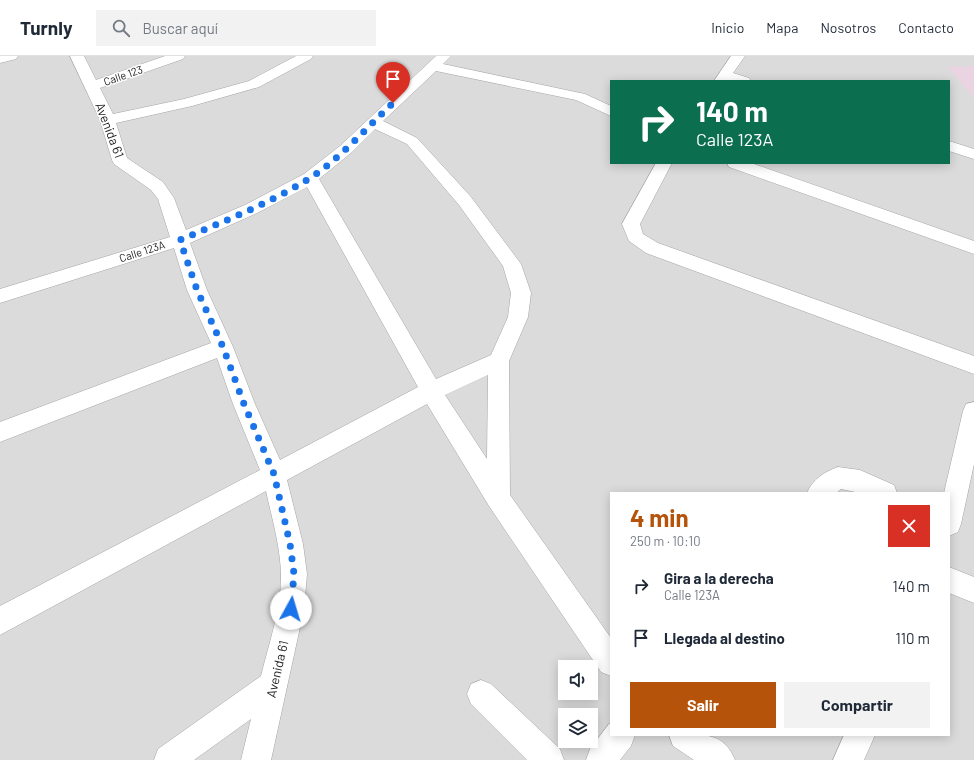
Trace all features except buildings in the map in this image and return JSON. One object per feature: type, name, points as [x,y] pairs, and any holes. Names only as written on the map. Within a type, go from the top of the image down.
[{"type":"street","points":[[0,59],[11,56]]},
{"type":"street","name":"Avenida 61","points":[[78,56],[108,120],[120,160],[157,186],[166,198],[197,290],[223,347],[244,404],[274,474],[290,544],[294,574],[291,609],[256,760]]},
{"type":"street","name":"Calle 123","points":[[92,86],[178,56]]},
{"type":"street","points":[[108,120],[187,103],[254,84],[306,56]]},
{"type":"street","points":[[737,80],[724,78],[738,56]]},
{"type":"street","points":[[439,61],[580,97],[610,112]]},
{"type":"street","name":"Calle 123A","points":[[0,296],[180,240],[251,209],[310,178],[346,149],[439,61]]},
{"type":"street","points":[[373,122],[412,141],[465,201],[512,264],[521,293],[518,317],[499,361],[498,498]]},
{"type":"street","points":[[950,146],[974,154]]},
{"type":"street","points":[[663,164],[631,224],[635,236],[652,248],[974,365]]},
{"type":"street","points":[[738,164],[974,248]]},
{"type":"street","points":[[310,178],[431,391],[498,498],[610,661]]},
{"type":"street","points":[[0,432],[223,347]]},
{"type":"street","points":[[0,621],[431,391],[499,361]]},
{"type":"street","points":[[950,519],[974,411]]},
{"type":"street","points":[[820,492],[823,488],[838,478],[860,481],[883,492]]},
{"type":"street","points":[[950,580],[974,590]]},
{"type":"street","points":[[169,760],[274,684]]},
{"type":"street","points":[[481,694],[548,760]]},
{"type":"street","points":[[601,760],[619,736]]},
{"type":"street","points":[[685,736],[720,760]]},
{"type":"street","points":[[848,760],[860,736]]},
{"type":"shaded area","points":[[0,56],[974,56],[974,760],[0,760]]},
{"type":"shaded area","points":[[974,66],[974,98],[948,67]]},
{"type":"route","points":[[291,609],[294,574],[290,544],[274,474],[244,404],[223,347],[197,290],[180,240],[251,209],[310,178],[346,149],[393,103]]}]
